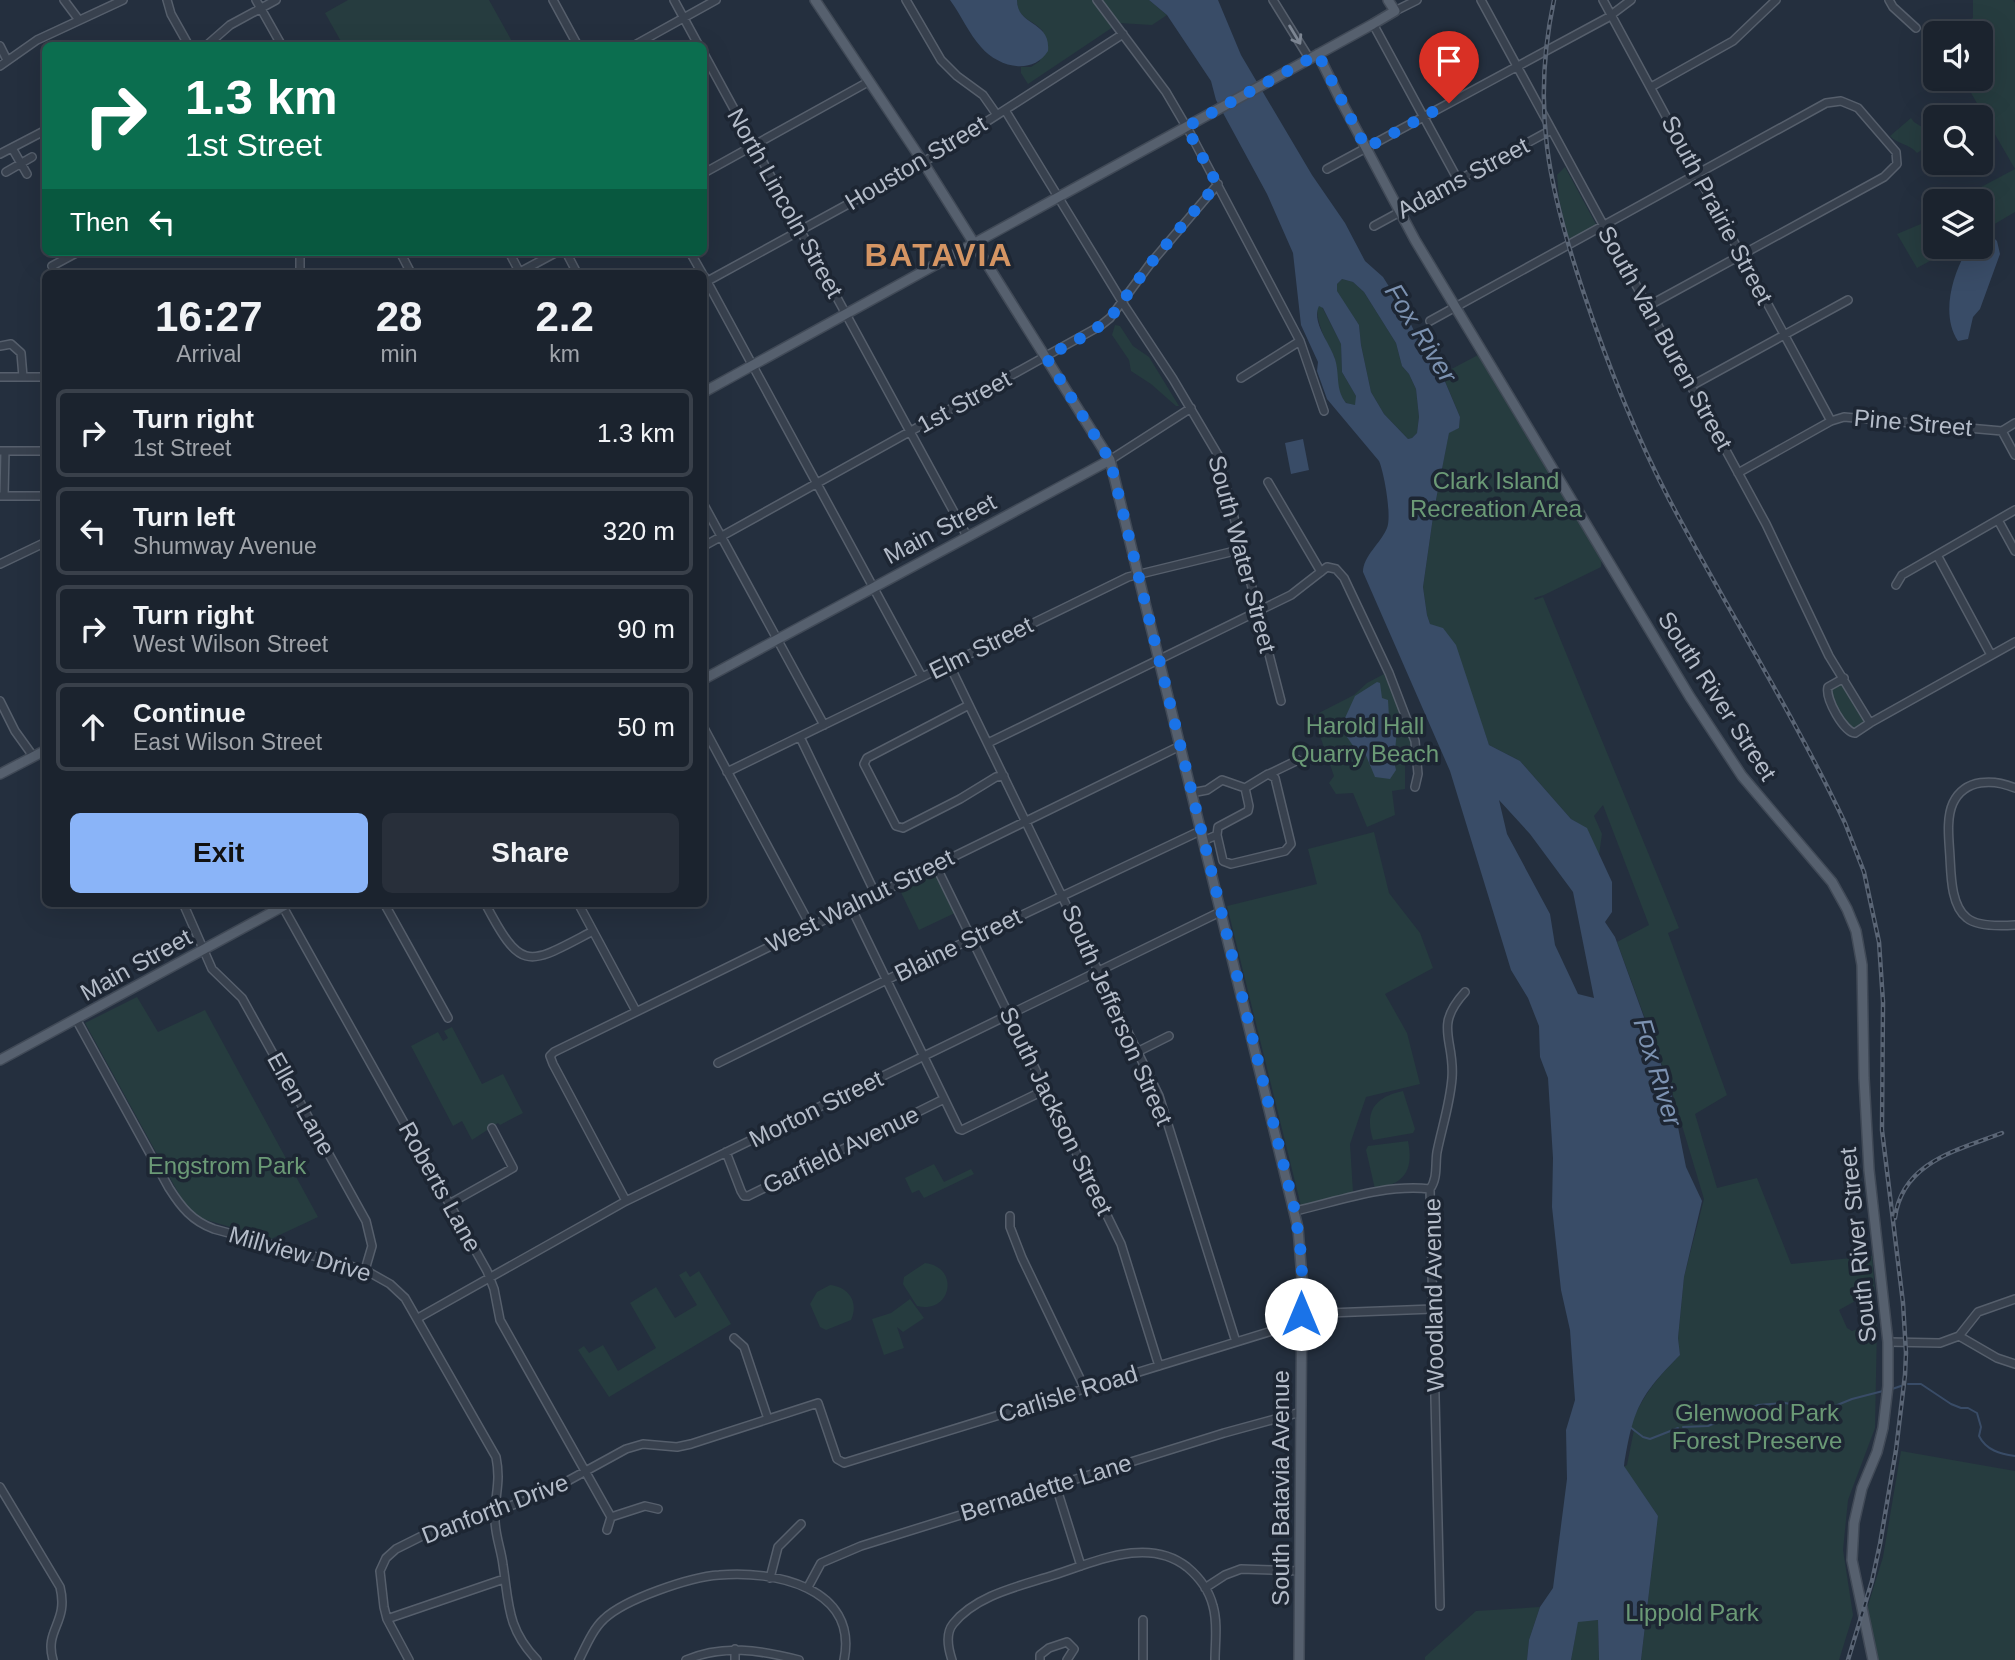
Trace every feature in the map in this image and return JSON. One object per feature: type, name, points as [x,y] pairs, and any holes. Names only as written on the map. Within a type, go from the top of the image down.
[{"type":"main road","name":"South Batavia Avenue","points":[[815,0],[923,162],[1110,460],[1295,1211],[1301,1252],[1299,1660]]},
{"type":"main road","points":[[707,390],[1373,24],[1395,11],[1388,0]]},
{"type":"main road","name":"South River Street","points":[[1313,56],[1455,307],[1718,742],[1762,801],[1824,872],[1847,909],[1858,939],[1862,965],[1867,1145],[1888,1342],[1888,1386],[1883,1428],[1877,1452],[1862,1488],[1854,1523],[1852,1560],[1873,1660]]},
{"type":"main road","name":"Main Street","points":[[707,677],[1110,460]]},
{"type":"main road","points":[[0,774],[42,752]]},
{"type":"main road","name":"Main Street","points":[[0,1060],[282,907]]},
{"type":"street","points":[[64,0],[79,20]]},
{"type":"street","points":[[0,66],[29,44],[123,0]]},
{"type":"street","points":[[167,0],[187,42]]},
{"type":"street","points":[[256,0],[280,42]]},
{"type":"street","points":[[211,42],[230,25],[276,0]]},
{"type":"street","points":[[553,0],[576,42]]},
{"type":"street","points":[[674,0],[697,42]]},
{"type":"street","points":[[640,42],[716,0]]},
{"type":"street","name":"South Water Street","points":[[906,0],[941,60],[1001,112],[1191,408],[1218,455],[1281,701]]},
{"type":"street","points":[[1097,0],[1166,92],[1186,127],[1300,341],[1324,411]]},
{"type":"street","points":[[1273,0],[1313,56]]},
{"type":"street","points":[[1395,11],[1417,0]]},
{"type":"street","name":"South Van Buren Street","points":[[1481,0],[1766,524],[1814,627],[1870,723]]},
{"type":"street","name":"South Prairie Street","points":[[1604,0],[1831,421]]},
{"type":"street","points":[[1327,169],[1612,15],[1631,0]]},
{"type":"street","points":[[1651,87],[1733,41],[1776,0]]},
{"type":"street","points":[[1889,0],[1916,28]]},
{"type":"street","points":[[1373,24],[1458,180]]},
{"type":"street","name":"Houston Street","points":[[707,276],[923,162],[1123,34]]},
{"type":"street","points":[[0,46],[8,60]]},
{"type":"street","name":"North Lincoln Street","points":[[707,60],[967,536]]},
{"type":"street","points":[[707,171],[869,82]]},
{"type":"street","points":[[1430,321],[1826,103],[1848,102],[1862,112],[1896,152],[1897,164],[1884,177],[1648,306]]},
{"type":"street","name":"Adams Street","points":[[1374,226],[1551,130]]},
{"type":"street","points":[[0,154],[42,132]]},
{"type":"street","points":[[12,148],[27,174]]},
{"type":"street","points":[[6,172],[32,157]]},
{"type":"street","name":"1st Street","points":[[707,544],[1100,326],[1110,318],[1121,300],[1217,184]]},
{"type":"street","points":[[52,266],[69,256]]},
{"type":"street","points":[[524,270],[550,256]]},
{"type":"street","points":[[707,284],[922,677]]},
{"type":"street","points":[[1691,386],[1847,300]]},
{"type":"street","points":[[1241,378],[1300,341]]},
{"type":"street","points":[[0,346],[11,345],[21,353],[23,377]]},
{"type":"street","points":[[0,377],[42,377]]},
{"type":"street","name":"Main Street","points":[[1110,460],[1191,408]]},
{"type":"street","name":"Pine Street","points":[[1738,473],[1831,421],[1844,417],[2002,431],[2015,423]]},
{"type":"street","points":[[2002,431],[2015,455]]},
{"type":"street","points":[[42,452],[2,451],[2,496],[42,496]]},
{"type":"street","points":[[1269,482],[1321,572]]},
{"type":"street","points":[[707,510],[824,725]]},
{"type":"street","points":[[1896,585],[1902,575],[2015,510]]},
{"type":"street","points":[[1998,520],[2015,551]]},
{"type":"street","points":[[0,564],[42,544]]},
{"type":"street","name":"Elm Street","points":[[727,772],[1138,573],[1243,548]]},
{"type":"street","points":[[1937,555],[1991,655]]},
{"type":"street","points":[[988,743],[1291,595],[1327,568],[1336,569],[1344,578],[1389,673],[1415,741],[1418,774],[1415,788]]},
{"type":"street","points":[[1843,678],[1830,685],[1826,693],[1846,730],[1855,733],[2015,642]]},
{"type":"street","name":"South Jefferson Street","points":[[949,664],[1159,1096],[1236,1342]]},
{"type":"street","points":[[0,701],[8,719],[33,756]]},
{"type":"street","points":[[970,705],[867,758],[864,764],[896,826],[903,828],[960,799],[996,776],[1004,776]]},
{"type":"street","points":[[707,734],[810,925]]},
{"type":"street","points":[[800,737],[875,893]]},
{"type":"street","name":"West Walnut Street","points":[[626,1201],[553,1064],[550,1056],[554,1052],[1180,746]]},
{"type":"street","points":[[1191,793],[1207,790],[1222,780],[1245,788],[1298,760]]},
{"type":"street","points":[[1217,835],[1223,861],[1231,864],[1289,848],[1277,784],[1275,778],[1268,774]]},
{"type":"street","points":[[2015,788],[1993,781],[1963,790],[1953,803],[1949,825],[1952,882],[1961,911],[1967,918],[1979,923],[2015,925]]},
{"type":"street","name":"Blaine Street","points":[[718,1063],[1062,895],[1201,836],[1217,835],[1218,827],[1248,811],[1245,788]]},
{"type":"street","name":"South Jackson Street","points":[[935,864],[1121,1244],[1159,1366]]},
{"type":"street","points":[[850,905],[943,1099]]},
{"type":"street","name":"Ellen Lane","points":[[185,907],[203,950],[219,978],[242,998],[366,1221],[372,1246],[365,1270]]},
{"type":"street","name":"Roberts Lane","points":[[287,907],[489,1277],[500,1320],[611,1517]]},
{"type":"street","points":[[386,907],[448,1018]]},
{"type":"street","points":[[487,907],[509,946],[527,957],[552,953],[593,931]]},
{"type":"street","points":[[580,907],[636,1011]]},
{"type":"street","name":"Morton Street","points":[[418,1318],[626,1201],[1220,912]]},
{"type":"street","name":"Woodland Avenue","points":[[1440,1606],[1430,1189],[1434,1182],[1436,1156],[1448,1114],[1452,1077],[1447,1024],[1450,1010],[1465,992]]},
{"type":"street","name":"Millview Drive","points":[[76,1019],[169,1188],[188,1214],[214,1229],[365,1270],[398,1290],[418,1318],[496,1457],[499,1480],[495,1531],[503,1561],[507,1603],[514,1625],[537,1660]]},
{"type":"street","points":[[1139,1051],[1168,1036]]},
{"type":"street","name":"Garfield Avenue","points":[[726,1152],[741,1191],[744,1196],[748,1196],[943,1099],[958,1129],[962,1130],[1045,1090]]},
{"type":"street","points":[[449,1205],[513,1168],[492,1128]]},
{"type":"street","points":[[1295,1211],[1358,1195],[1402,1189],[1430,1189]]},
{"type":"street","points":[[1010,1216],[1010,1227],[1022,1258],[1085,1389]]},
{"type":"street","points":[[1888,1342],[1940,1343],[1959,1336],[1978,1312],[2015,1299]]},
{"type":"street","name":"Carlisle Road","points":[[818,1403],[837,1459],[844,1463],[1236,1342],[1301,1318],[1433,1309]]},
{"type":"street","points":[[1959,1336],[1997,1359],[2015,1364]]},
{"type":"street","points":[[734,1338],[744,1347],[768,1419]]},
{"type":"street","name":"Danforth Drive","points":[[387,1619],[380,1572],[386,1558],[396,1549],[422,1536],[542,1495],[626,1449],[643,1444],[677,1447],[818,1403]]},
{"type":"street","name":"Bernadette Lane","points":[[808,1587],[821,1563],[851,1550],[1236,1429],[1301,1412]]},
{"type":"street","points":[[1056,1486],[1081,1566]]},
{"type":"street","points":[[0,1487],[61,1587],[64,1602],[62,1615],[51,1637],[53,1660]]},
{"type":"street","points":[[607,1530],[611,1517],[645,1506],[658,1509]]},
{"type":"street","points":[[770,1578],[778,1546],[801,1524]]},
{"type":"street","points":[[952,1660],[948,1635],[954,1622],[966,1612],[1003,1592],[1081,1566],[1136,1552],[1158,1553],[1182,1563],[1205,1588],[1215,1616],[1215,1660]]},
{"type":"street","points":[[1205,1588],[1225,1575],[1241,1569],[1300,1571]]},
{"type":"street","points":[[579,1660],[598,1626],[612,1612],[670,1586],[719,1574],[770,1578],[808,1587],[830,1603],[839,1619],[845,1637],[844,1660]]},
{"type":"street","points":[[409,1660],[387,1619],[504,1579]]},
{"type":"street","points":[[1143,1620],[1143,1660]]},
{"type":"street","points":[[1041,1660],[1040,1655],[1045,1650],[1067,1642],[1073,1649],[1067,1660]]},
{"type":"street","points":[[686,1660],[711,1651],[735,1649],[799,1660]]},
{"type":"street","points":[[735,1649],[735,1660]]},
{"type":"green space","points":[[348,0],[489,0],[512,42],[341,42],[325,13]]},
{"type":"green space","points":[[1017,0],[1149,0],[1167,15],[1152,25],[1119,23],[1028,84],[1021,73],[1021,67],[1031,67],[1040,61],[1043,31],[1022,15]]},
{"type":"green space","points":[[1973,0],[2013,0],[2015,3],[2015,169],[1993,131],[1993,105],[1978,105],[1970,91],[1993,91],[1993,21],[1967,21],[1973,18]]},
{"type":"green space","points":[[1911,118],[1922,127],[1923,149],[1917,153],[1890,136]]},
{"type":"green space","points":[[1565,167],[1597,226],[1569,240],[1559,199],[1557,175]]},
{"type":"green space","points":[[2015,169],[2015,212],[1993,225],[1993,189],[1978,189]]},
{"type":"green space","points":[[1923,223],[1923,259],[1933,259],[1917,268],[1897,234]]},
{"type":"green space","name":"Clark Island Recreation Area","points":[[1342,279],[1353,282],[1364,292],[1396,343],[1402,366],[1416,389],[1419,417],[1417,433],[1412,438],[1408,439],[1384,414],[1371,392],[1359,325],[1336,291],[1337,284]]},
{"type":"green space","points":[[1321,305],[1341,344],[1342,372],[1356,396],[1356,405],[1349,404],[1340,395],[1334,358],[1319,322],[1317,307]]},
{"type":"green space","points":[[1115,325],[1120,326],[1133,346],[1149,357],[1179,406],[1131,371],[1129,360],[1112,335]]},
{"type":"green space","name":"Glenwood Park Forest Preserve","points":[[1480,354],[1602,557],[1601,567],[1534,598],[1543,597],[1679,928],[1668,933],[1727,1095],[1695,1114],[1717,1188],[1757,1178],[1791,1264],[1872,1256],[1875,1290],[1839,1310],[1847,1328],[1852,1331],[1875,1322],[1877,1325],[1875,1428],[1848,1500],[1843,1550],[1853,1615],[1839,1660],[1641,1660],[1658,1516],[1624,1467],[1627,1465],[1634,1430],[1630,1427],[1640,1406],[1657,1380],[1680,1355],[1678,1338],[1684,1277],[1704,1199],[1672,1092],[1617,942],[1649,925],[1603,805],[1594,816],[1602,834],[1599,855],[1587,829],[1571,819],[1520,761],[1489,745],[1477,711],[1427,615],[1423,587],[1434,510],[1449,432],[1459,428],[1460,417],[1442,374]]},
{"type":"green space","name":"Harold Hall Quarry Beach","points":[[1384,674],[1415,756],[1405,763],[1405,789],[1392,791],[1395,815],[1367,827],[1353,793],[1336,794],[1329,783],[1334,776],[1313,716],[1354,695],[1367,683]]},
{"type":"green space","points":[[1842,684],[1864,719],[1864,723],[1855,730],[1849,729],[1830,695],[1831,689]]},
{"type":"green space","points":[[1374,832],[1389,893],[1420,933],[1433,968],[1385,994],[1407,1033],[1420,1084],[1366,1097],[1350,1144],[1353,1192],[1301,1206],[1227,906],[1317,884],[1308,849]]},
{"type":"green space","points":[[935,865],[957,912],[919,930],[897,884]]},
{"type":"green space","name":"Engstrom Park","points":[[137,997],[158,1032],[205,1010],[318,1217],[271,1239],[203,1219],[185,1205],[85,1023]]},
{"type":"green space","points":[[452,1027],[482,1084],[503,1074],[523,1113],[500,1125],[498,1123],[472,1140],[462,1121],[453,1126],[411,1046],[438,1032],[443,1041],[448,1038],[444,1031]]},
{"type":"green space","points":[[1403,1091],[1415,1129],[1413,1133],[1373,1140],[1370,1121],[1374,1107],[1385,1097]]},
{"type":"green space","points":[[1408,1141],[1409,1160],[1405,1174],[1393,1184],[1375,1189],[1366,1150],[1368,1146]]},
{"type":"green space","points":[[934,1164],[944,1182],[971,1169],[974,1174],[924,1198],[919,1190],[912,1193],[905,1178]]},
{"type":"green space","points":[[925,1263],[936,1266],[947,1280],[944,1297],[929,1307],[917,1306],[903,1284],[904,1277]]},
{"type":"green space","points":[[686,1271],[690,1277],[699,1271],[731,1324],[609,1397],[578,1350],[584,1346],[589,1353],[603,1345],[618,1371],[656,1348],[630,1303],[656,1287],[675,1318],[697,1305],[679,1275]]},
{"type":"green space","points":[[830,1285],[847,1292],[854,1307],[851,1320],[826,1330],[820,1327],[810,1304],[817,1292]]},
{"type":"green space","points":[[910,1299],[924,1318],[903,1332],[897,1327],[904,1348],[884,1355],[872,1319],[891,1313]]},
{"type":"green space","points":[[1901,1451],[2015,1471],[2015,1660],[1877,1660],[1866,1612],[1883,1557]]},
{"type":"green space","points":[[1540,1607],[1529,1640],[1527,1660],[1425,1660],[1425,1657],[1476,1611]]},
{"type":"green space","points":[[1598,1620],[1599,1660],[1571,1660],[1578,1621]]},
{"type":"water","points":[[950,0],[1017,0],[1022,15],[1044,34],[1048,41],[1048,51],[1033,64],[1024,66],[996,60],[977,42]]},
{"type":"water","name":"Fox River","points":[[1149,0],[1218,0],[1241,55],[1312,175],[1345,223],[1365,261],[1383,277],[1419,341],[1438,365],[1460,417],[1459,428],[1449,433],[1434,510],[1423,587],[1430,624],[1443,628],[1456,645],[1489,745],[1520,761],[1571,819],[1587,828],[1612,882],[1612,912],[1605,922],[1615,937],[1671,1092],[1686,1167],[1702,1201],[1684,1277],[1678,1338],[1680,1355],[1655,1382],[1640,1405],[1631,1431],[1624,1466],[1658,1516],[1641,1660],[1599,1660],[1598,1620],[1578,1622],[1571,1660],[1527,1660],[1529,1640],[1540,1607],[1553,1588],[1567,1479],[1566,1430],[1575,1400],[1570,1330],[1561,1290],[1552,1207],[1553,1158],[1548,1078],[1540,1057],[1539,1026],[1528,998],[1511,970],[1450,771],[1363,572],[1366,560],[1384,534],[1388,522],[1387,494],[1379,461],[1327,399],[1317,371],[1318,362],[1301,325],[1293,253],[1267,194],[1216,100],[1211,81],[1167,15]],"holes":[[[1342,279],[1353,282],[1364,292],[1396,343],[1402,366],[1416,389],[1419,417],[1417,433],[1412,438],[1408,439],[1384,414],[1371,392],[1359,325],[1337,291],[1337,284]],[[1319,306],[1323,308],[1341,344],[1342,372],[1356,396],[1355,405],[1346,403],[1340,392],[1335,359],[1317,319]],[[1499,800],[1530,834],[1573,892],[1594,998],[1578,994],[1555,945],[1550,914],[1507,834]]]},
{"type":"water","points":[[1993,237],[1997,241],[2000,254],[1980,309],[1973,317],[1968,339],[1958,341],[1953,330],[1949,306],[1962,259],[1993,259]]},
{"type":"water","points":[[1303,439],[1309,470],[1291,474],[1285,443]]},
{"type":"water","points":[[1377,682],[1380,683],[1382,698],[1388,700],[1389,717],[1397,730],[1394,761],[1396,770],[1390,779],[1375,777],[1365,753],[1358,753],[1347,737],[1350,733],[1345,718],[1355,696]]},
{"type":"waterway","points":[[1908,1384],[1921,1384],[1951,1404],[1977,1413],[1981,1427],[1979,1436],[1985,1445],[2015,1456]]},
{"type":"waterway","points":[[1892,1389],[1901,1386]]},
{"type":"waterway","points":[[1683,1427],[1708,1426],[1758,1405],[1785,1403],[1825,1410],[1883,1391]]},
{"type":"waterway","points":[[1630,1427],[1650,1439],[1678,1428]]},
{"type":"railway","points":[[1554,0],[1544,77],[1547,148],[1561,218],[1592,318],[1622,398],[1657,476],[1804,741],[1845,823],[1864,872],[1879,942],[1883,1002],[1882,1130],[1903,1303],[1906,1353],[1896,1450],[1880,1544],[1872,1581],[1848,1660]]},
{"type":"railway","points":[[1895,1218],[1908,1183],[1920,1171],[1951,1153],[2002,1133]]},
{"type":"district","name":"BATAVIA","points":[[939,255]]},
{"type":"route","points":[[1301,1314],[1302,1261],[1295,1211],[1110,460],[1046,357],[1090,333],[1110,318],[1121,300],[1217,184],[1186,127],[1318,54],[1366,148],[1449,103]]},
{"type":"park label","name":"Lippold Park","points":[[1692,1613]]}]
